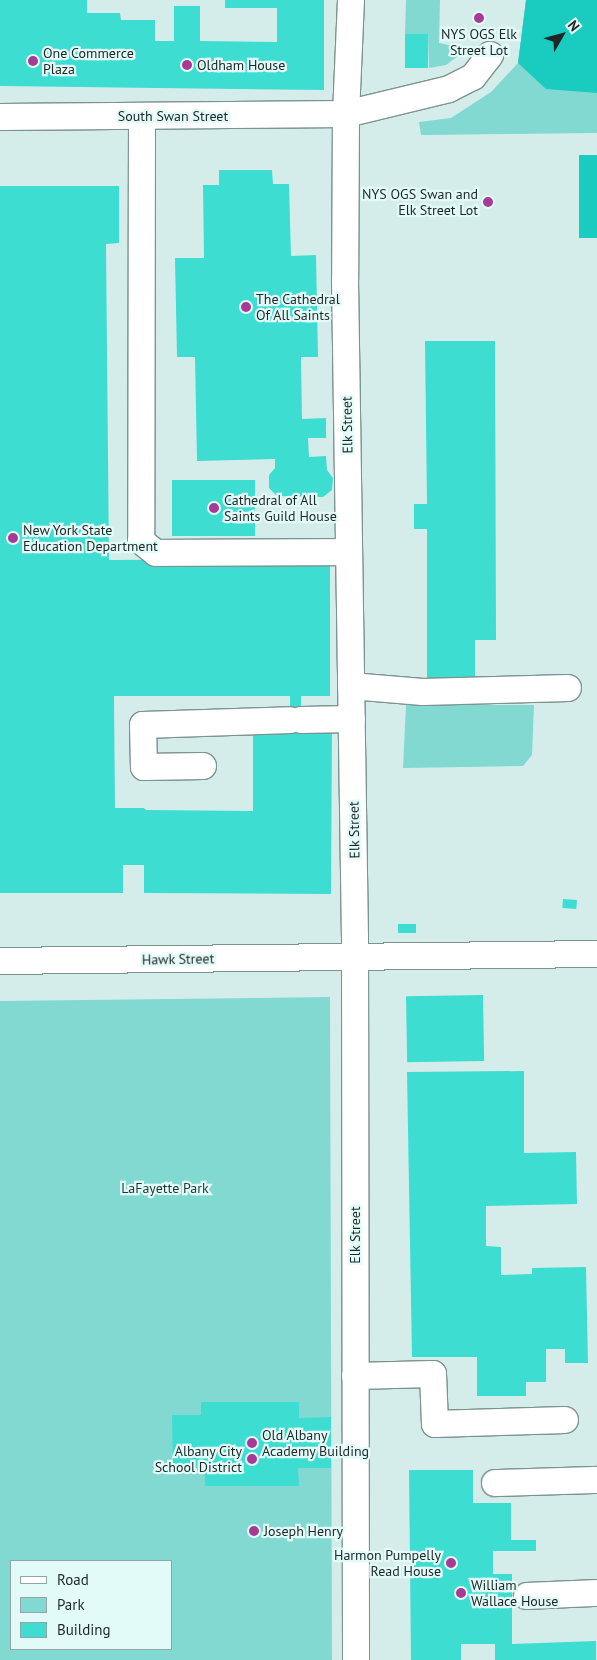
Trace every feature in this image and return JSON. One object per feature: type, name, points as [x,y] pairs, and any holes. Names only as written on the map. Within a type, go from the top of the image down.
[{"type":"street","name":"Elk Street","points":[[351,0],[346,114],[345,280],[355,957],[356,1660]]},
{"type":"street","name":"South Swan Street","points":[[0,117],[346,114],[448,89],[473,77],[490,55]]},
{"type":"street","points":[[142,116],[141,541],[156,553],[349,552]]},
{"type":"street","points":[[351,686],[423,692],[568,688]]},
{"type":"street","points":[[203,766],[144,767],[143,725],[352,719]]},
{"type":"street","name":"Hawk Street","points":[[0,961],[597,954]]},
{"type":"street","points":[[355,1376],[433,1374],[435,1424],[565,1420]]},
{"type":"street","points":[[495,1483],[597,1480]]},
{"type":"street","points":[[527,1596],[597,1594]]},
{"type":"green space","points":[[406,0],[440,0],[439,43],[458,47],[458,56],[446,65],[429,68],[428,34],[405,34]]},
{"type":"green space","points":[[526,0],[597,0],[597,133],[421,135],[419,122],[451,118],[491,92],[518,63]]},
{"type":"green space","points":[[406,705],[534,705],[532,755],[523,766],[403,768]]},
{"type":"green space","name":"LaFayette Park","points":[[330,997],[332,1660],[0,1660],[0,1001]]},
{"type":"shaded area","points":[[526,0],[597,0],[597,93],[546,89],[518,63]]},
{"type":"shaded area","points":[[579,155],[597,155],[597,238],[579,238]]},
{"type":"building","points":[[0,0],[87,0],[87,13],[120,13],[121,20],[155,20],[155,41],[174,41],[174,6],[200,6],[200,41],[277,42],[277,8],[225,8],[225,0],[324,0],[324,90],[0,86]]},
{"type":"building","points":[[405,34],[428,34],[428,68],[405,68]]},
{"type":"building","name":"The Cathedral Of All Saints","points":[[219,170],[272,170],[273,184],[289,184],[291,256],[316,255],[318,357],[301,357],[302,419],[326,418],[326,438],[308,438],[309,457],[326,456],[327,470],[333,478],[332,490],[323,497],[277,496],[269,488],[269,475],[275,468],[275,459],[197,461],[195,357],[177,357],[175,258],[204,258],[203,185],[219,185]]},
{"type":"building","points":[[0,186],[119,186],[119,243],[106,244],[109,560],[330,559],[330,696],[301,696],[301,729],[332,730],[331,894],[144,893],[144,865],[123,865],[123,893],[0,893]],"holes":[[[114,696],[290,696],[290,729],[253,729],[253,811],[115,808]]]},
{"type":"building","points":[[425,341],[495,341],[496,640],[475,640],[475,688],[427,688],[427,529],[414,529],[414,504],[427,504]]},
{"type":"building","name":"Cathedral of All Saints Guild House","points":[[172,480],[255,480],[255,536],[172,536]]},
{"type":"building","points":[[563,899],[577,900],[576,909],[562,908]]},
{"type":"building","points":[[398,924],[416,924],[416,933],[398,933]]},
{"type":"building","points":[[483,995],[484,1061],[407,1062],[406,996]]},
{"type":"building","points":[[524,1071],[524,1153],[576,1152],[577,1204],[486,1206],[486,1246],[501,1247],[501,1275],[532,1274],[532,1268],[586,1267],[588,1363],[565,1363],[565,1349],[546,1349],[546,1382],[526,1382],[526,1396],[477,1396],[477,1357],[412,1357],[407,1072]]},
{"type":"building","name":"Old Albany Academy Building","points":[[201,1402],[299,1402],[299,1418],[331,1417],[331,1468],[298,1468],[299,1486],[205,1486],[205,1471],[173,1471],[172,1415],[201,1415]]},
{"type":"building","points":[[409,1470],[473,1470],[473,1503],[511,1503],[511,1540],[536,1540],[536,1551],[493,1551],[493,1574],[512,1574],[512,1644],[596,1641],[596,1660],[495,1660],[495,1644],[461,1644],[461,1660],[411,1660]]},
{"type":"place","name":"NYS OGS Elk Street Lot","points":[[479,18]]},
{"type":"place","name":"One Commerce Plaza","points":[[33,61]]},
{"type":"place","name":"Oldham House","points":[[187,65]]},
{"type":"place","name":"NYS OGS Swan and Elk Street Lot","points":[[488,202]]},
{"type":"place","name":"The Cathedral Of All Saints","points":[[246,307]]},
{"type":"place","name":"Cathedral of All Saints Guild House","points":[[214,508]]},
{"type":"place","name":"New York State Education Department","points":[[13,538]]},
{"type":"place","name":"Old Albany Academy Building","points":[[252,1443]]},
{"type":"place","name":"Albany City School District","points":[[252,1459]]},
{"type":"place","name":"Joseph Henry","points":[[254,1531]]},
{"type":"place","name":"Harmon Pumpelly Read House","points":[[451,1563]]},
{"type":"place","name":"William Wallace House","points":[[461,1593]]}]
